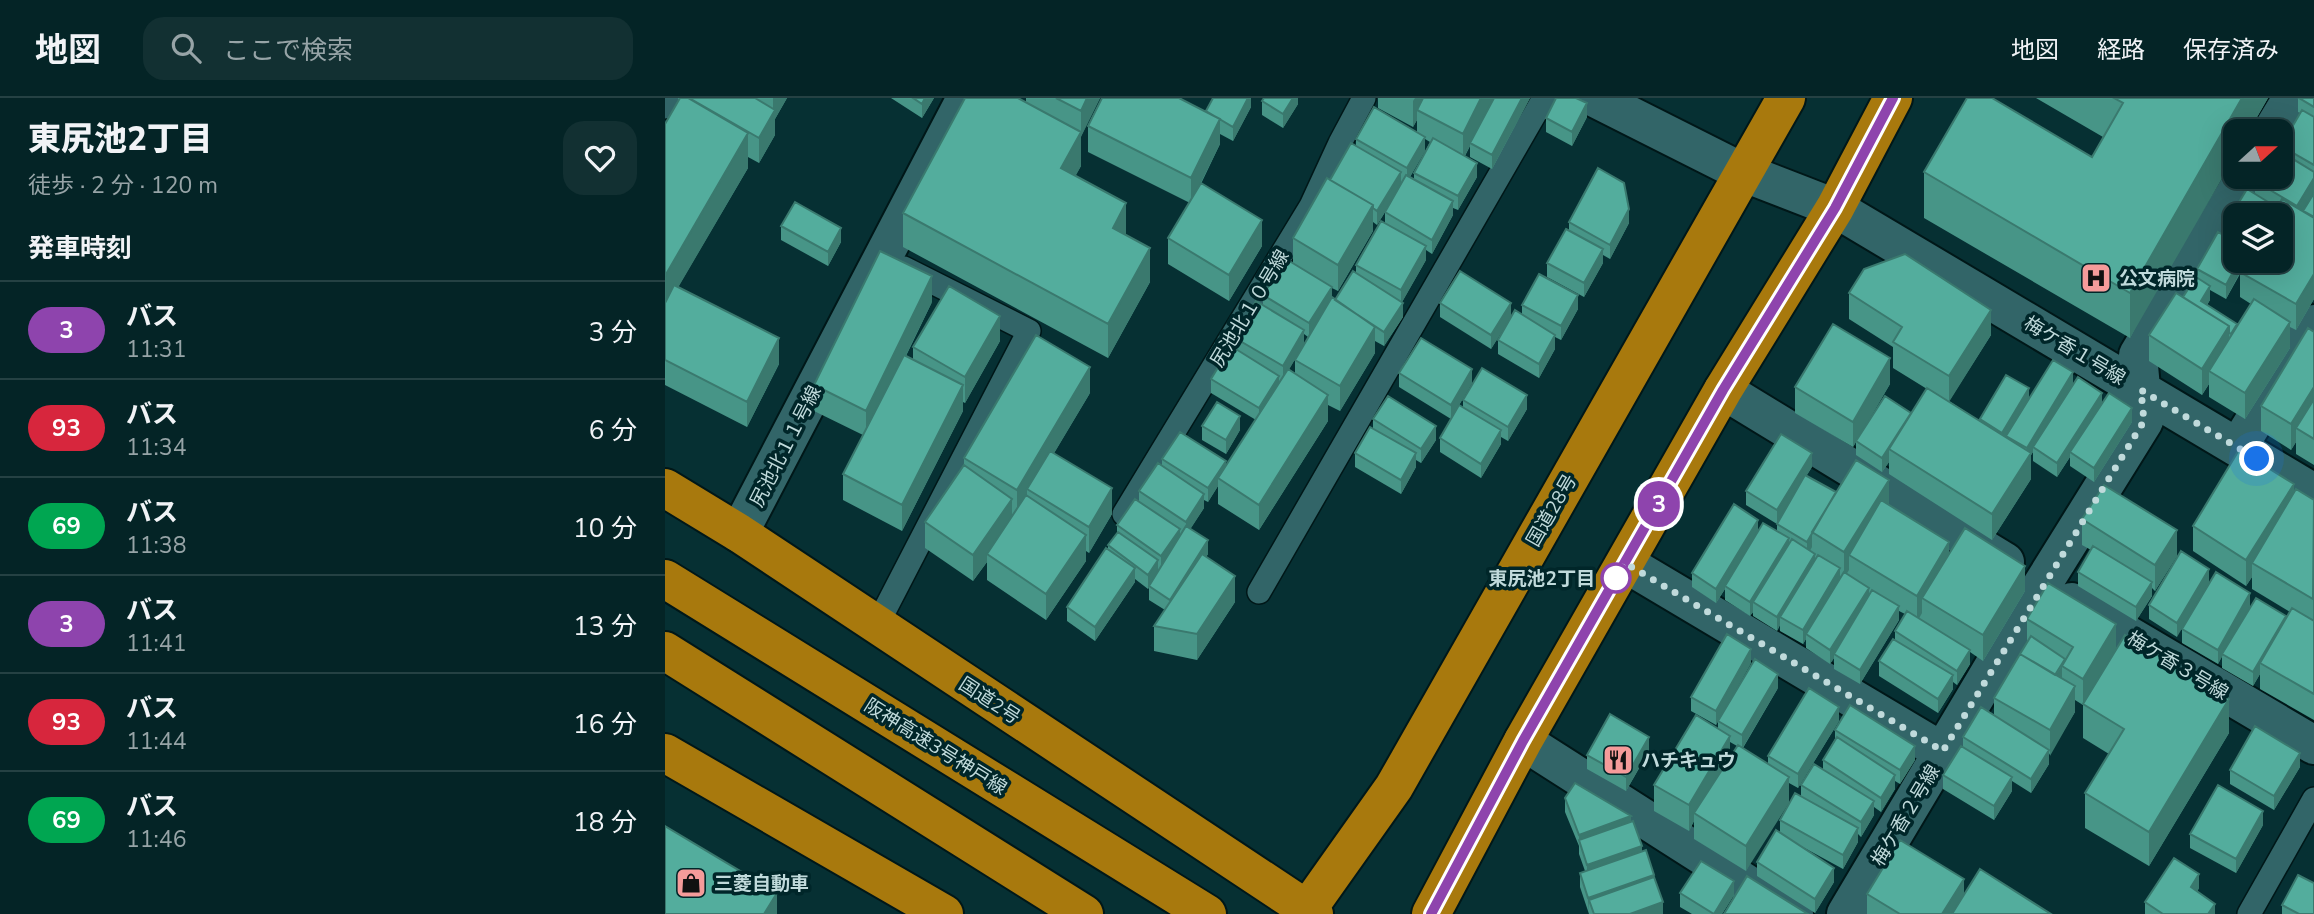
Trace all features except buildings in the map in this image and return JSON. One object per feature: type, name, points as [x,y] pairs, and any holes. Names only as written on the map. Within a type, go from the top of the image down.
[{"type":"highway","name":"国道28号","points":[[1308,913],[1394,787],[1786,98]]},
{"type":"highway","points":[[1431,914],[1523,741],[1723,390],[1835,208],[1893,98]]},
{"type":"highway","name":"国道2号","points":[[665,488],[739,533],[1308,913]]},
{"type":"highway","name":"阪神高速3号神戸線","points":[[665,579],[1207,914]]},
{"type":"highway","points":[[665,650],[1084,914]]},
{"type":"highway","points":[[665,753],[944,914]]},
{"type":"street","name":"尻池北１１号線","points":[[739,533],[965,98]]},
{"type":"street","name":"梅ケ香１号線","points":[[1595,98],[1742,172],[1835,208],[2314,493]]},
{"type":"street","points":[[2279,119],[2292,98]]},
{"type":"street","name":"梅ケ香２号線","points":[[1846,914],[2042,585],[2144,421],[2138,355],[2238,189]]},
{"type":"street","points":[[2238,447],[2314,324]]},
{"type":"street","name":"梅ケ香３号線","points":[[1723,390],[2042,585],[2314,745]]},
{"type":"street","points":[[1625,563],[1943,751]]},
{"type":"street","points":[[1523,741],[1794,914]]},
{"type":"lane","points":[[665,107],[667,98]]},
{"type":"lane","name":"尻池北１０号線","points":[[1124,514],[1311,206],[1364,98]]},
{"type":"lane","points":[[1259,592],[1544,98]]},
{"type":"lane","points":[[877,625],[1029,331],[883,257]]},
{"type":"lane","points":[[2249,914],[2314,799]]},
{"type":"bus line","name":"3","points":[[1431,914],[1523,741],[1723,390],[1835,208],[1893,98]]},
{"type":"place","name":"公文病院","points":[[2096,278]]},
{"type":"place","name":"東尻池2丁目","points":[[1616,578]]},
{"type":"place","name":"ハチキュウ","points":[[1618,760]]},
{"type":"place","name":"三菱自動車","points":[[691,883]]},
{"type":"route","points":[[1616,578],[1625,563],[1943,751],[2144,421],[2141,390],[2257,459]]}]
